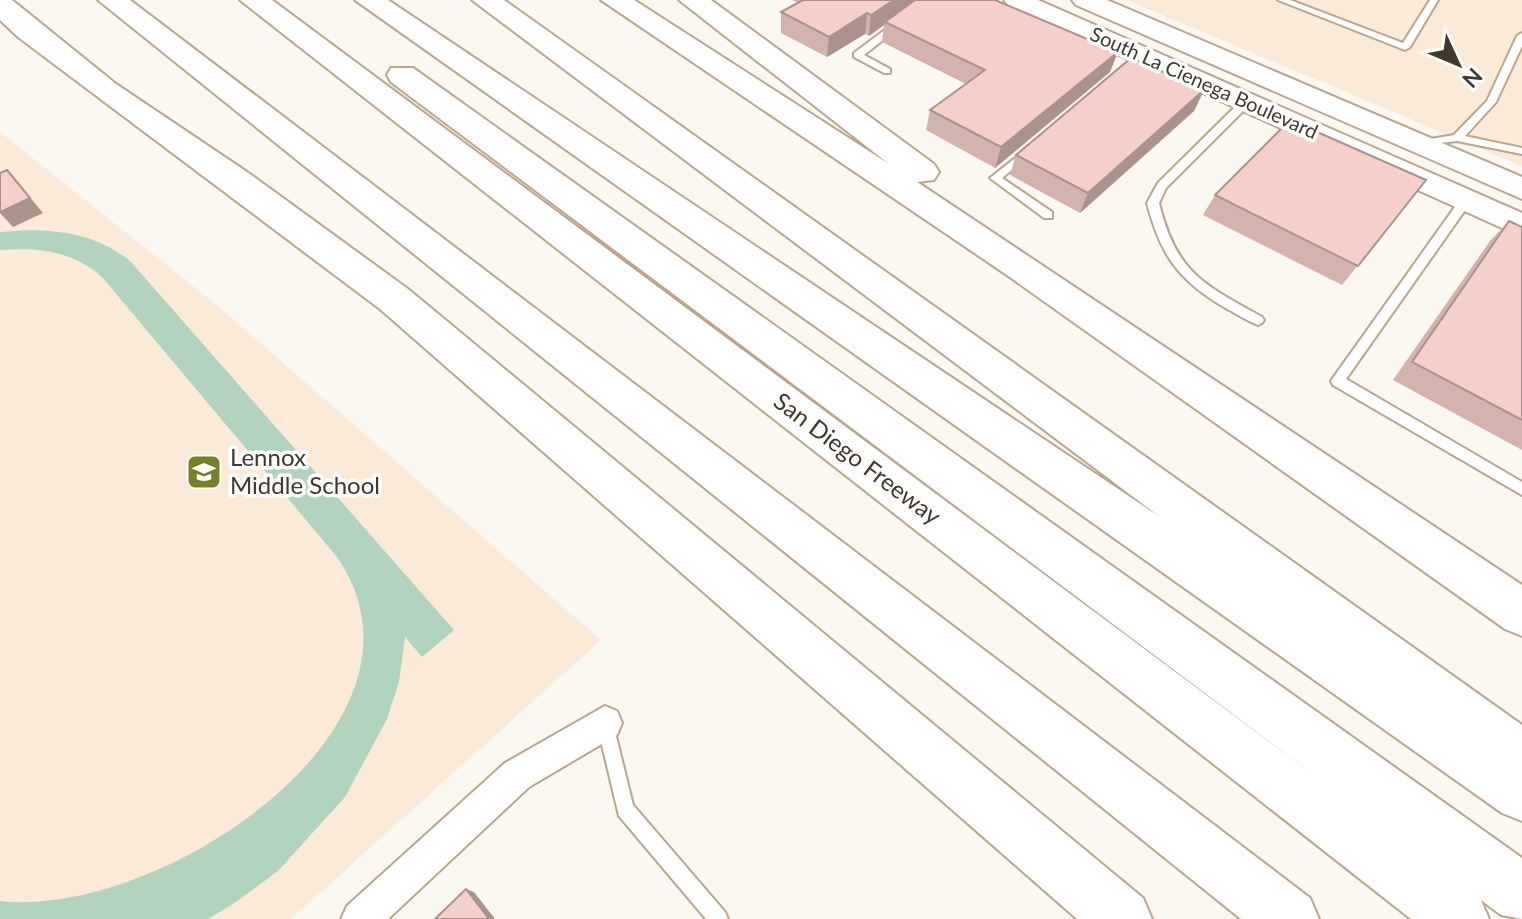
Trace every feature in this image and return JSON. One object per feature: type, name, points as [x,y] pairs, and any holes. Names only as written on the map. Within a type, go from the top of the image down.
[{"type":"highway","points":[[112,0],[1289,919]]},
{"type":"highway","points":[[300,0],[1522,894]]},
{"type":"highway","points":[[369,0],[1522,793]]},
{"type":"highway","points":[[486,0],[730,175],[1522,758]]},
{"type":"highway","points":[[615,0],[1020,266],[1522,613]]},
{"type":"highway","points":[[693,0],[974,211],[1020,266]]},
{"type":"highway","name":"San Diego Freeway","points":[[254,1],[1459,919]]},
{"type":"highway","points":[[9,18],[394,299],[1122,919]]},
{"type":"highway","points":[[755,267],[767,316],[1522,858]]},
{"type":"main road","name":"South La Cienega Boulevard","points":[[1017,0],[1135,60],[1246,102],[1522,226]]},
{"type":"main road","name":"South La Cienega Boulevard","points":[[1085,0],[1522,189]]},
{"type":"street","points":[[360,919],[517,775],[605,723]]},
{"type":"lane","points":[[1282,0],[1405,47],[1434,0]]},
{"type":"lane","points":[[887,71],[857,55],[860,49],[909,16]]},
{"type":"lane","points":[[1457,138],[1491,102],[1522,36]]},
{"type":"lane","points":[[1246,102],[1162,186],[1153,203],[1156,221],[1179,266],[1192,282],[1258,320]]},
{"type":"lane","points":[[1044,137],[995,178],[1048,215]]},
{"type":"lane","points":[[1417,144],[1457,138],[1522,151]]},
{"type":"lane","points":[[1466,200],[1338,381],[1522,489]]},
{"type":"lane","points":[[605,723],[625,810],[718,919]]},
{"type":"shaded area","points":[[1127,0],[1522,0],[1522,166]]},
{"type":"shaded area","name":"Lennox Middle School","points":[[0,132],[214,303],[601,640],[291,919],[0,919]]},
{"type":"green space","points":[[30,230],[84,237],[120,253],[131,262],[454,630],[422,657],[405,637],[399,682],[387,719],[345,797],[278,871],[208,919],[0,919],[0,901],[65,898],[136,878],[207,844],[272,799],[323,744],[356,684],[362,621],[337,557],[102,277],[67,256],[41,250],[0,250],[0,232]]},
{"type":"building","points":[[803,0],[894,0],[829,37],[781,12]]},
{"type":"building","points":[[915,0],[995,0],[1118,52],[1001,147],[930,110],[985,70],[885,22]]},
{"type":"building","points":[[1131,58],[1204,90],[1088,193],[1016,155]]},
{"type":"building","points":[[1290,120],[1426,180],[1358,266],[1215,195]]},
{"type":"building","points":[[7,170],[30,198],[0,212],[0,173]]},
{"type":"building","points":[[1509,221],[1522,227],[1522,420],[1412,362]]},
{"type":"building","points":[[466,889],[489,919],[435,919]]},
{"type":"place","name":"Lennox Middle School","points":[[204,472]]}]
